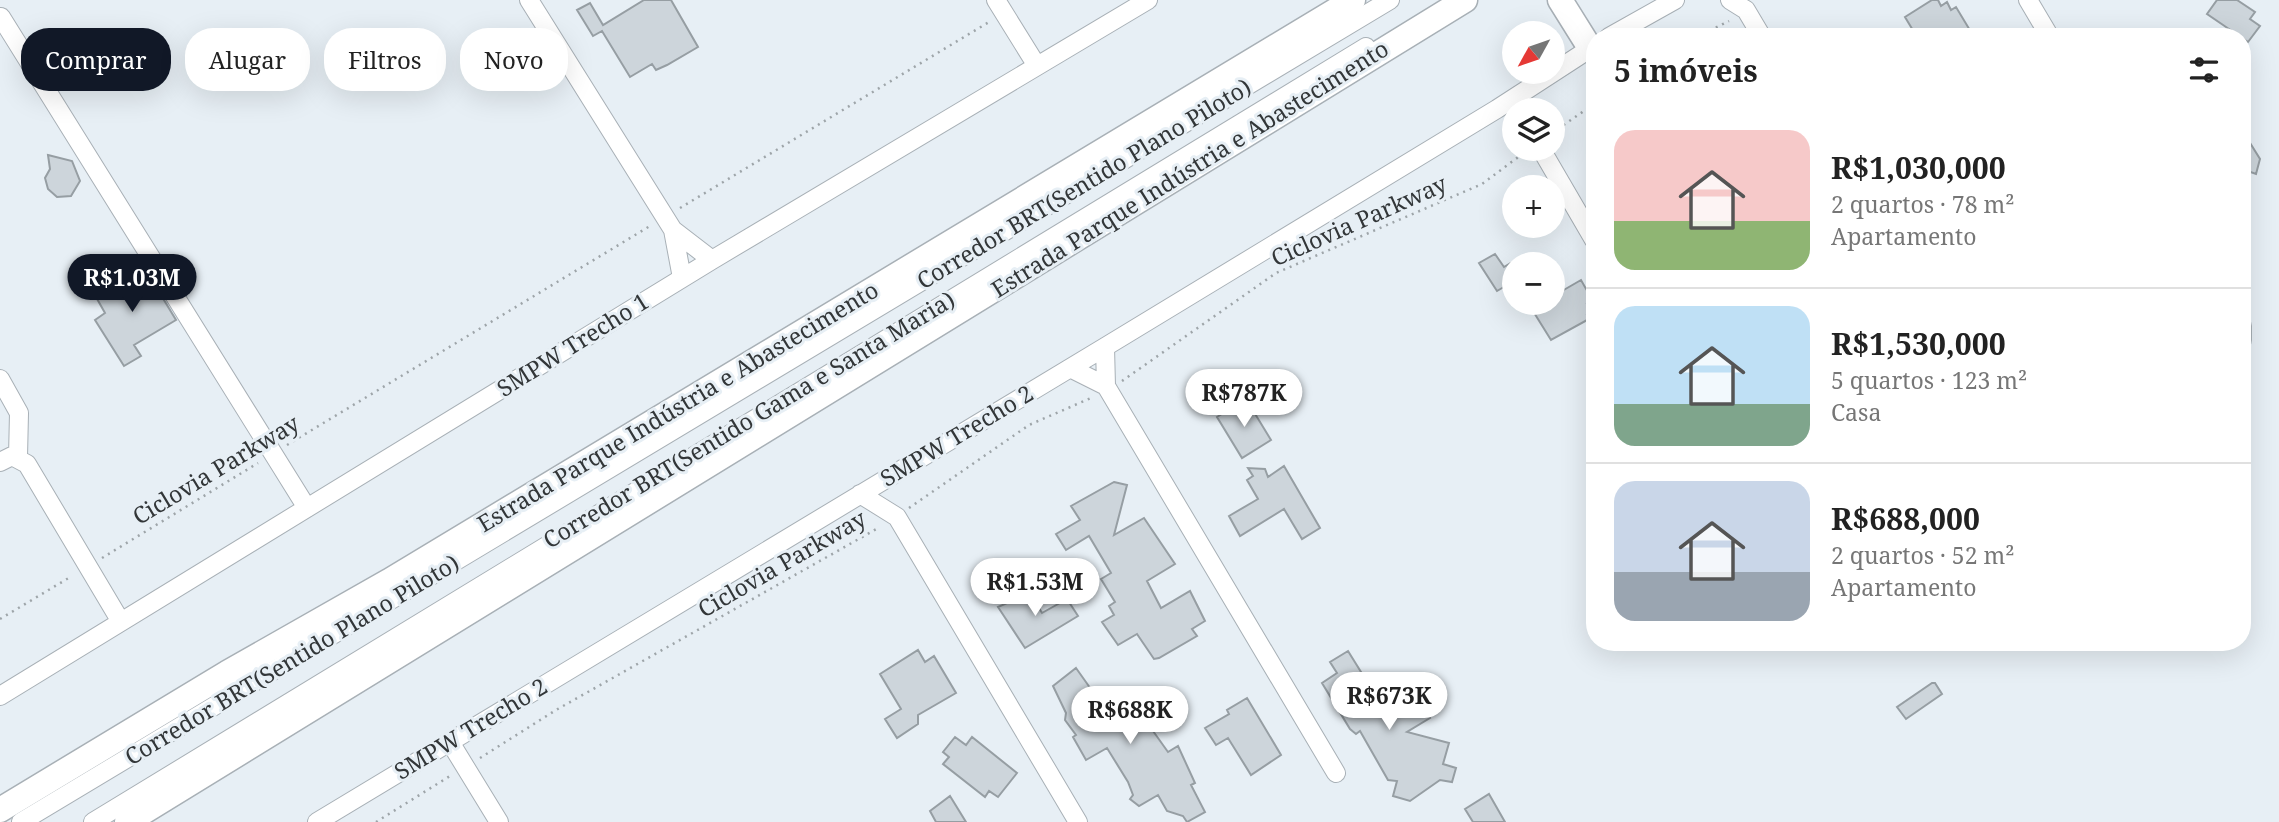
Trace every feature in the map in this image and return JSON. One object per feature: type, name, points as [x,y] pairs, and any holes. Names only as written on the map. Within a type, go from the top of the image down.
[{"type":"highway","name":"Estrada Parque Indústria e Abastecimento","points":[[0,810],[228,673],[390,581],[1353,0]]},
{"type":"highway","name":"Estrada Parque Indústria e Abastecimento","points":[[127,822],[1465,0]]},
{"type":"highway","points":[[1560,0],[1586,30]]},
{"type":"highway","points":[[1573,0],[1589,28]]},
{"type":"street","points":[[529,0],[669,224],[712,260]]},
{"type":"street","name":"SMPW Trecho 1","points":[[0,696],[682,278],[1037,66],[1121,8],[1148,0]]},
{"type":"street","name":"Corredor BRT(Sentido Plano Piloto)","points":[[21,822],[1390,0]]},
{"type":"street","name":"Corredor BRT(Sentido Gama e Santa Maria)","points":[[93,822],[1443,0]]},
{"type":"street","name":"SMPW Trecho 2","points":[[1623,28],[1675,0]]},
{"type":"street","points":[[1730,0],[1747,5],[1758,28]]},
{"type":"street","points":[[2028,0],[2045,28]]},
{"type":"street","points":[[1000,6],[1037,66]]},
{"type":"street","points":[[1,17],[307,508]]},
{"type":"street","name":"SMPW Trecho 2","points":[[317,822],[1496,109],[1586,49]]},
{"type":"street","points":[[1528,98],[1529,88]]},
{"type":"street","points":[[1496,109],[1502,112]]},
{"type":"street","points":[[1548,161],[1586,226]]},
{"type":"street","points":[[669,224],[682,278]]},
{"type":"street","points":[[1105,347],[1107,388],[1336,773]]},
{"type":"street","points":[[1070,368],[1107,388]]},
{"type":"street","points":[[0,379],[19,413],[9,459],[27,464],[121,622]]},
{"type":"street","points":[[889,477],[896,516],[1078,822]]},
{"type":"street","points":[[860,494],[896,516]]},
{"type":"street","points":[[450,741],[499,822]]},
{"type":"path","name":"Ciclovia Parkway","points":[[0,619],[273,454],[669,224],[1000,6]]},
{"type":"path","points":[[1565,124],[1586,110]]},
{"type":"path","name":"Ciclovia Parkway","points":[[376,822],[556,710],[896,516],[1029,425],[1107,388],[1276,273],[1482,184],[1514,161]]},
{"type":"building","points":[[644,0],[671,0],[698,47],[656,70],[652,64],[630,77],[602,31],[593,36],[577,10],[590,3],[603,25]]},
{"type":"building","points":[[1932,0],[1938,0],[1941,6],[1947,2],[1951,10],[1956,7],[1969,28],[1912,28],[1905,17]]},
{"type":"building","points":[[2217,0],[2237,0],[2255,12],[2250,19],[2260,26],[2251,38],[2251,28],[2228,28],[2207,14]]},
{"type":"building","points":[[2251,144],[2260,159],[2256,174],[2251,172]]},
{"type":"building","points":[[48,155],[72,161],[80,181],[71,196],[57,197],[48,189],[45,178],[50,169]]},
{"type":"building","points":[[1495,254],[1502,264],[1502,288],[1497,291],[1479,263]]},
{"type":"building","points":[[144,267],[176,320],[134,345],[141,356],[124,366],[95,320],[105,313],[96,297]]},
{"type":"building","points":[[1581,280],[1586,289],[1586,321],[1551,340],[1535,315],[1565,315],[1565,289]]},
{"type":"building","points":[[1246,399],[1271,440],[1242,458],[1217,417]]},
{"type":"building","points":[[1284,466],[1320,528],[1302,539],[1284,509],[1240,536],[1229,516],[1258,499],[1247,480],[1253,476],[1248,468],[1265,469],[1268,477]]},
{"type":"building","points":[[1114,482],[1127,485],[1114,535],[1144,518],[1175,564],[1147,581],[1161,608],[1190,591],[1205,621],[1192,629],[1197,636],[1159,658],[1154,659],[1137,634],[1118,645],[1102,622],[1114,615],[1109,606],[1115,602],[1101,579],[1111,573],[1089,536],[1066,550],[1056,534],[1080,520],[1071,506]]},
{"type":"building","points":[[1030,593],[1042,613],[1067,599],[1078,616],[1025,648],[998,607]]},
{"type":"building","points":[[918,650],[925,662],[934,656],[956,693],[918,715],[918,724],[897,738],[885,719],[901,709],[880,674]]},
{"type":"building","points":[[1348,651],[1389,717],[1418,699],[1430,718],[1407,732],[1449,743],[1443,764],[1456,768],[1452,782],[1440,780],[1410,801],[1393,796],[1397,781],[1388,780],[1360,731],[1356,734],[1350,729],[1322,683],[1337,673],[1330,662]]},
{"type":"building","points":[[1076,668],[1110,716],[1142,695],[1152,703],[1163,722],[1153,731],[1168,752],[1178,746],[1195,783],[1191,785],[1205,812],[1187,822],[1183,816],[1167,811],[1158,795],[1139,806],[1130,799],[1133,795],[1128,782],[1107,748],[1086,760],[1073,737],[1076,735],[1065,720],[1066,713],[1053,686]]},
{"type":"building","points":[[1935,683],[1942,694],[1906,719],[1897,707]]},
{"type":"building","points":[[1247,698],[1281,755],[1251,775],[1228,738],[1216,745],[1205,728],[1229,714],[1227,710]]},
{"type":"building","points":[[955,737],[966,745],[972,737],[1017,773],[998,797],[989,791],[985,797],[943,764],[949,757],[943,752]]},
{"type":"building","points":[[1489,794],[1505,822],[1473,822],[1465,809]]},
{"type":"building","points":[[950,796],[966,822],[936,822],[930,811]]}]
